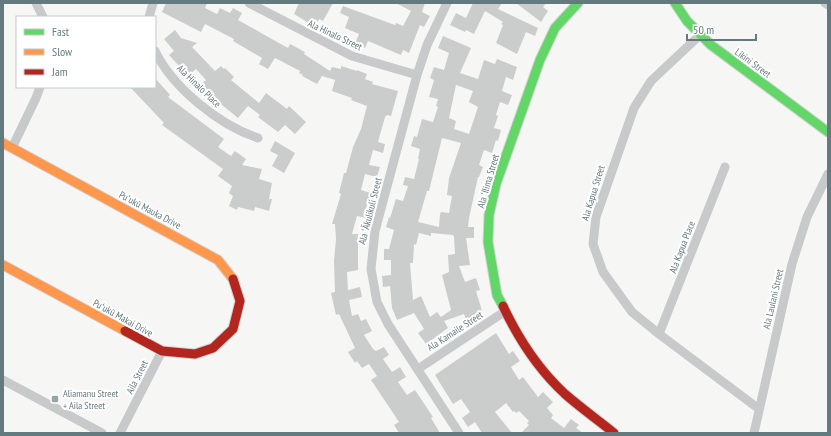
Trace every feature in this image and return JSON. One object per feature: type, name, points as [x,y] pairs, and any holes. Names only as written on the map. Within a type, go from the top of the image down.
[{"type":"street","points":[[36,3],[42,16]]},
{"type":"street","points":[[149,16],[153,3]]},
{"type":"street","name":"Ala Hinalo Street","points":[[249,3],[352,56],[417,75]]},
{"type":"street","name":"Ala ʻĀkulikuli Street","points":[[447,3],[427,45],[417,75],[375,231],[370,269],[374,290],[381,312],[459,433]]},
{"type":"street","name":"Ala ʻIlima Street","points":[[578,3],[555,28],[543,50],[492,201],[488,229],[490,261],[497,295],[504,312],[552,380],[579,406],[614,433]]},
{"type":"street","name":"Likini Street","points":[[675,3],[700,35],[721,53],[828,132]]},
{"type":"street","name":"Ala Kapua Street","points":[[700,35],[651,81],[634,108],[596,217],[593,230],[593,244],[603,272],[632,312],[759,409]]},
{"type":"street","name":"Ala Hinalo Place","points":[[156,53],[166,70],[212,114],[236,130],[258,138]]},
{"type":"street","points":[[12,148],[40,88]]},
{"type":"street","name":"Puʻukū Mauka Drive","points":[[3,143],[218,260],[233,278],[240,301],[233,329]]},
{"type":"street","name":"Ala Kapua Place","points":[[659,334],[725,167]]},
{"type":"street","name":"Ala Laulani Street","points":[[754,433],[792,264],[807,217],[828,174]]},
{"type":"street","name":"Puʻukū Makai Drive","points":[[3,265],[162,352],[195,354],[213,348],[233,329]]},
{"type":"street","name":"Ala Kamaile Street","points":[[418,370],[504,312]]},
{"type":"street","name":"Aila Street","points":[[120,433],[162,352]]},
{"type":"street","points":[[3,380],[102,433]]},
{"type":"building","points":[[166,3],[207,3],[205,8],[217,14],[220,8],[230,13],[233,8],[242,13],[238,20],[288,48],[290,44],[305,52],[304,54],[330,71],[332,67],[341,69],[341,66],[357,70],[367,74],[365,79],[373,82],[372,84],[398,91],[391,116],[387,115],[385,117],[378,142],[385,144],[383,153],[373,150],[369,165],[380,167],[377,177],[365,174],[361,190],[371,193],[366,208],[369,208],[366,218],[357,216],[352,234],[358,234],[358,270],[347,272],[348,290],[360,287],[362,297],[349,300],[352,316],[358,314],[361,321],[366,319],[372,331],[364,335],[373,349],[376,351],[384,347],[389,355],[383,359],[392,372],[400,367],[406,377],[398,382],[407,395],[415,390],[433,417],[431,418],[440,433],[399,433],[394,425],[399,422],[371,380],[377,376],[369,364],[362,368],[357,361],[355,363],[348,352],[355,348],[339,314],[336,315],[331,293],[335,292],[334,261],[336,239],[335,224],[332,224],[341,194],[339,193],[344,173],[346,173],[367,106],[351,100],[352,98],[332,91],[335,80],[322,76],[317,84],[302,76],[303,75],[299,73],[300,71],[275,58],[268,69],[259,64],[262,58],[233,41],[234,39],[205,24],[201,32],[162,12]]},
{"type":"building","points":[[299,3],[333,3],[323,21],[319,19],[315,27],[294,14]]},
{"type":"building","points":[[396,3],[425,3],[422,12],[430,16],[424,27],[420,25],[409,53],[403,50],[401,55],[368,41],[365,48],[355,44],[359,34],[345,28],[349,17],[340,13],[343,6],[395,25],[396,23],[403,26],[411,11]]},
{"type":"building","points":[[473,3],[502,3],[498,9],[538,28],[535,36],[526,32],[517,54],[496,43],[503,25],[501,24],[503,22],[485,11],[474,34],[466,30],[465,32],[450,25],[456,13],[466,18]]},
{"type":"building","points":[[516,3],[546,3],[543,7],[548,11],[541,22]]},
{"type":"building","points":[[175,30],[181,38],[197,43],[192,47],[215,71],[221,66],[224,69],[225,68],[234,77],[231,80],[259,103],[266,93],[287,109],[289,106],[306,122],[295,134],[285,125],[278,132],[258,117],[260,115],[248,106],[238,118],[216,100],[214,102],[198,87],[206,80],[196,69],[188,76],[169,55],[174,51],[164,39]]},
{"type":"building","points":[[443,36],[471,48],[460,73],[478,79],[484,60],[495,64],[497,59],[517,67],[513,80],[506,77],[502,91],[512,95],[508,105],[500,102],[496,115],[498,116],[494,128],[501,130],[498,141],[496,140],[492,153],[484,150],[479,165],[483,167],[478,177],[468,227],[474,227],[474,238],[466,238],[470,265],[459,266],[465,282],[476,278],[480,290],[476,291],[483,314],[466,319],[464,314],[444,321],[448,328],[426,344],[418,333],[424,329],[414,313],[397,320],[392,308],[390,286],[383,287],[382,276],[391,275],[391,260],[384,260],[384,249],[389,249],[394,230],[386,227],[389,217],[390,218],[396,199],[403,201],[408,186],[403,185],[405,177],[414,179],[419,159],[420,149],[411,146],[414,136],[417,137],[422,119],[433,122],[438,107],[436,106],[438,99],[429,97],[434,80],[430,78],[434,67],[444,70],[449,53],[438,48]],"holes":[[[456,85],[473,91],[469,102],[478,107],[469,134],[454,129],[456,121],[449,118]],[[442,138],[461,143],[449,178],[447,195],[452,196],[449,213],[441,212],[439,227],[418,222],[427,191],[429,191]],[[419,233],[431,236],[431,233],[453,235],[454,237],[455,254],[448,255],[449,272],[442,275],[451,310],[441,317],[437,312],[430,317],[421,296],[413,300],[410,263],[413,263],[414,244],[416,245]]]},
{"type":"building","points":[[156,79],[170,95],[168,97],[224,139],[218,147],[231,156],[235,151],[246,159],[242,165],[262,169],[259,179],[272,183],[269,199],[272,199],[269,211],[255,207],[254,211],[238,207],[237,210],[229,206],[233,196],[229,193],[232,186],[218,176],[223,169],[162,125],[164,123],[131,88],[156,88]]},
{"type":"building","points":[[275,141],[295,153],[284,173],[272,166],[278,155],[270,151]]},
{"type":"building","points":[[496,333],[509,354],[513,351],[520,361],[511,367],[519,380],[523,377],[538,397],[543,392],[553,402],[547,408],[553,415],[551,418],[564,428],[571,419],[579,425],[576,428],[583,433],[521,433],[529,425],[527,423],[529,421],[519,411],[516,413],[514,411],[513,412],[506,403],[495,412],[512,433],[482,433],[475,422],[468,427],[462,418],[470,412],[461,399],[453,404],[435,375]]},
{"type":"traffic: fast","points":[[503,306],[497,295],[488,242],[489,215],[496,184],[540,60],[555,28],[578,3]]},
{"type":"traffic: fast","points":[[675,3],[687,21],[711,45],[828,132]]},
{"type":"traffic: slow","points":[[3,143],[218,260],[233,279]]},
{"type":"traffic: slow","points":[[3,265],[125,331]]},
{"type":"traffic: jam","points":[[125,331],[162,351],[195,354],[213,348],[233,329],[240,301],[233,279]]},
{"type":"traffic: jam","points":[[503,306],[530,353],[547,375],[565,394],[614,433]]},
{"type":"place","name":"Aliamanu Street + Aila Street","points":[[55,399]]}]
